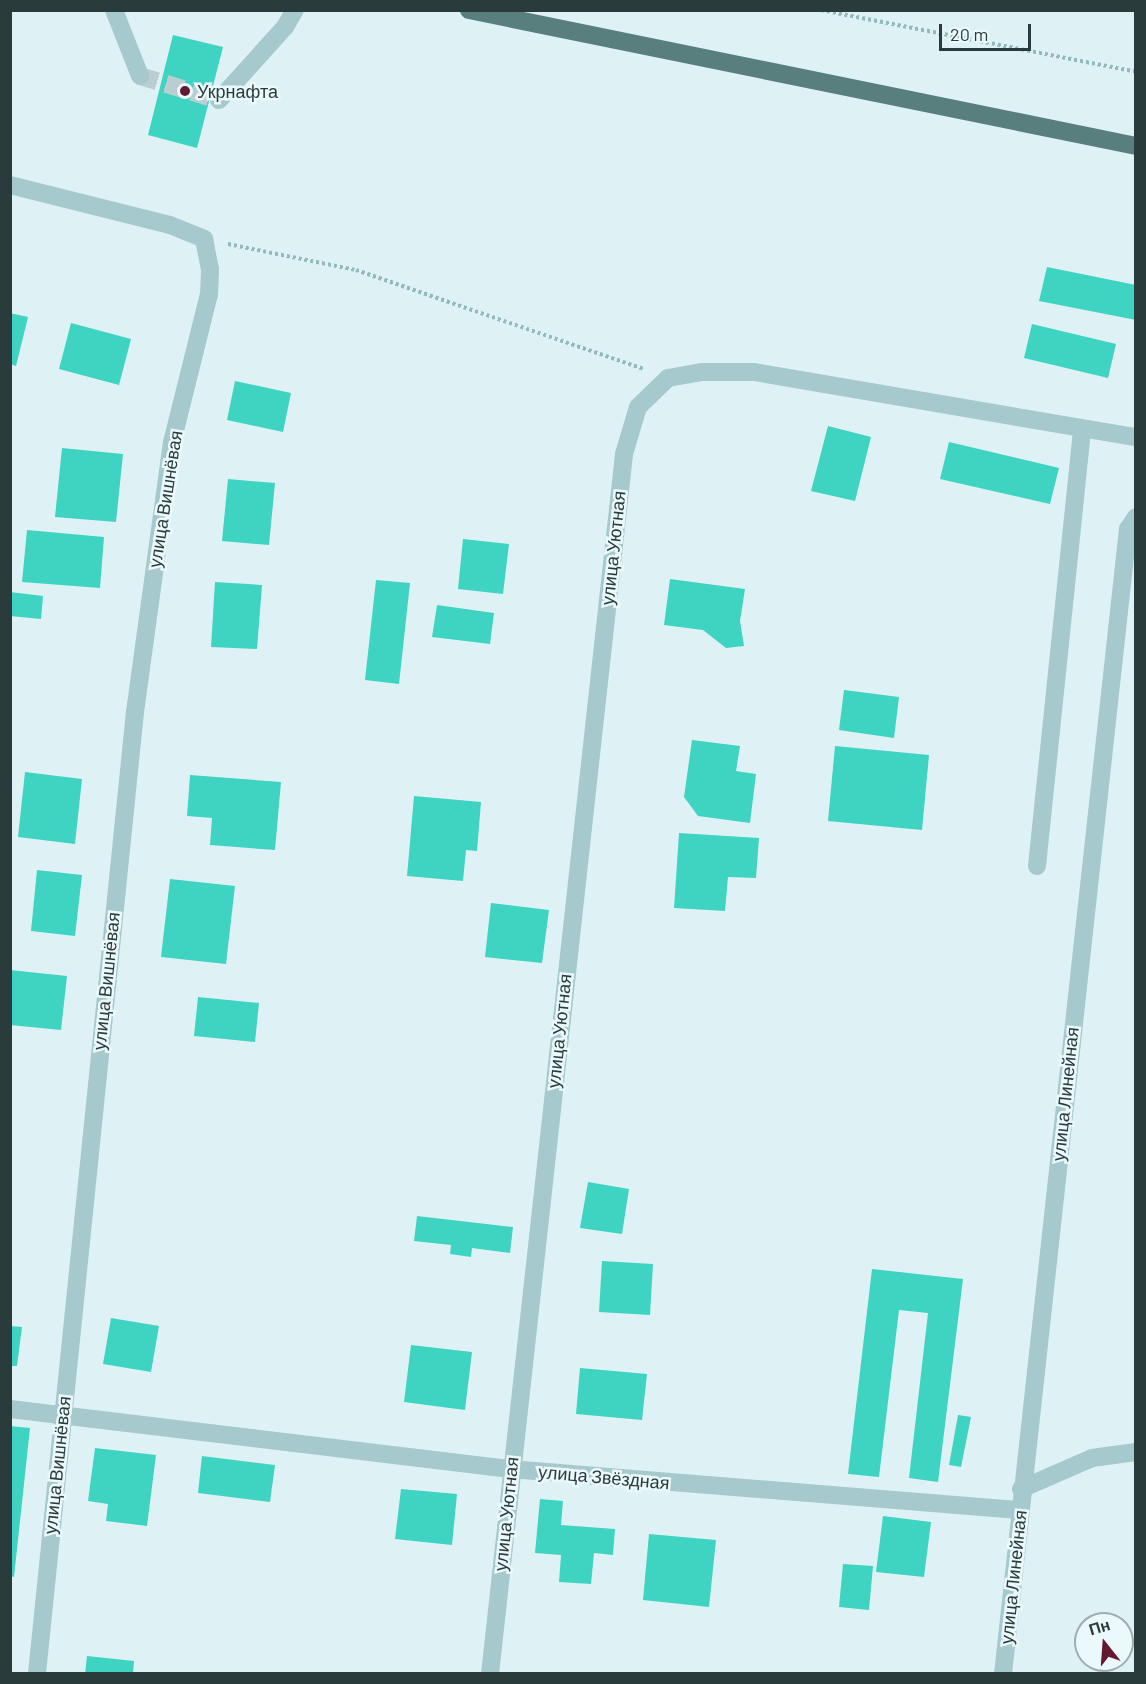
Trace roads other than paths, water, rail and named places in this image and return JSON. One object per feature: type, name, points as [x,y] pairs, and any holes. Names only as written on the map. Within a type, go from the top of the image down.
[{"type":"main road","points":[[469,10],[1136,146]]},
{"type":"street","points":[[114,10],[140,76]]},
{"type":"street","points":[[219,100],[295,10]]},
{"type":"street","name":"улица Вишнёвая","points":[[10,185],[170,225],[204,238],[210,269],[209,294],[172,442],[135,712],[37,1674]]},
{"type":"street","name":"улица Уютная","points":[[490,1674],[510,1469],[624,454],[638,407],[648,394],[668,378],[702,372],[754,372],[1082,430]]},
{"type":"street","points":[[1037,866],[1082,430],[1136,437]]},
{"type":"street","name":"улица Линейная","points":[[1003,1674],[1021,1488],[1128,529],[1136,518]]},
{"type":"street","name":"улица Звёздная","points":[[10,1409],[510,1469],[1019,1510]]},
{"type":"street","points":[[1021,1488],[1092,1458],[1136,1452]]},
{"type":"tunnel","points":[[140,76],[219,100]]},
{"type":"place","name":"Укрнафта","points":[[185,91]]}]
